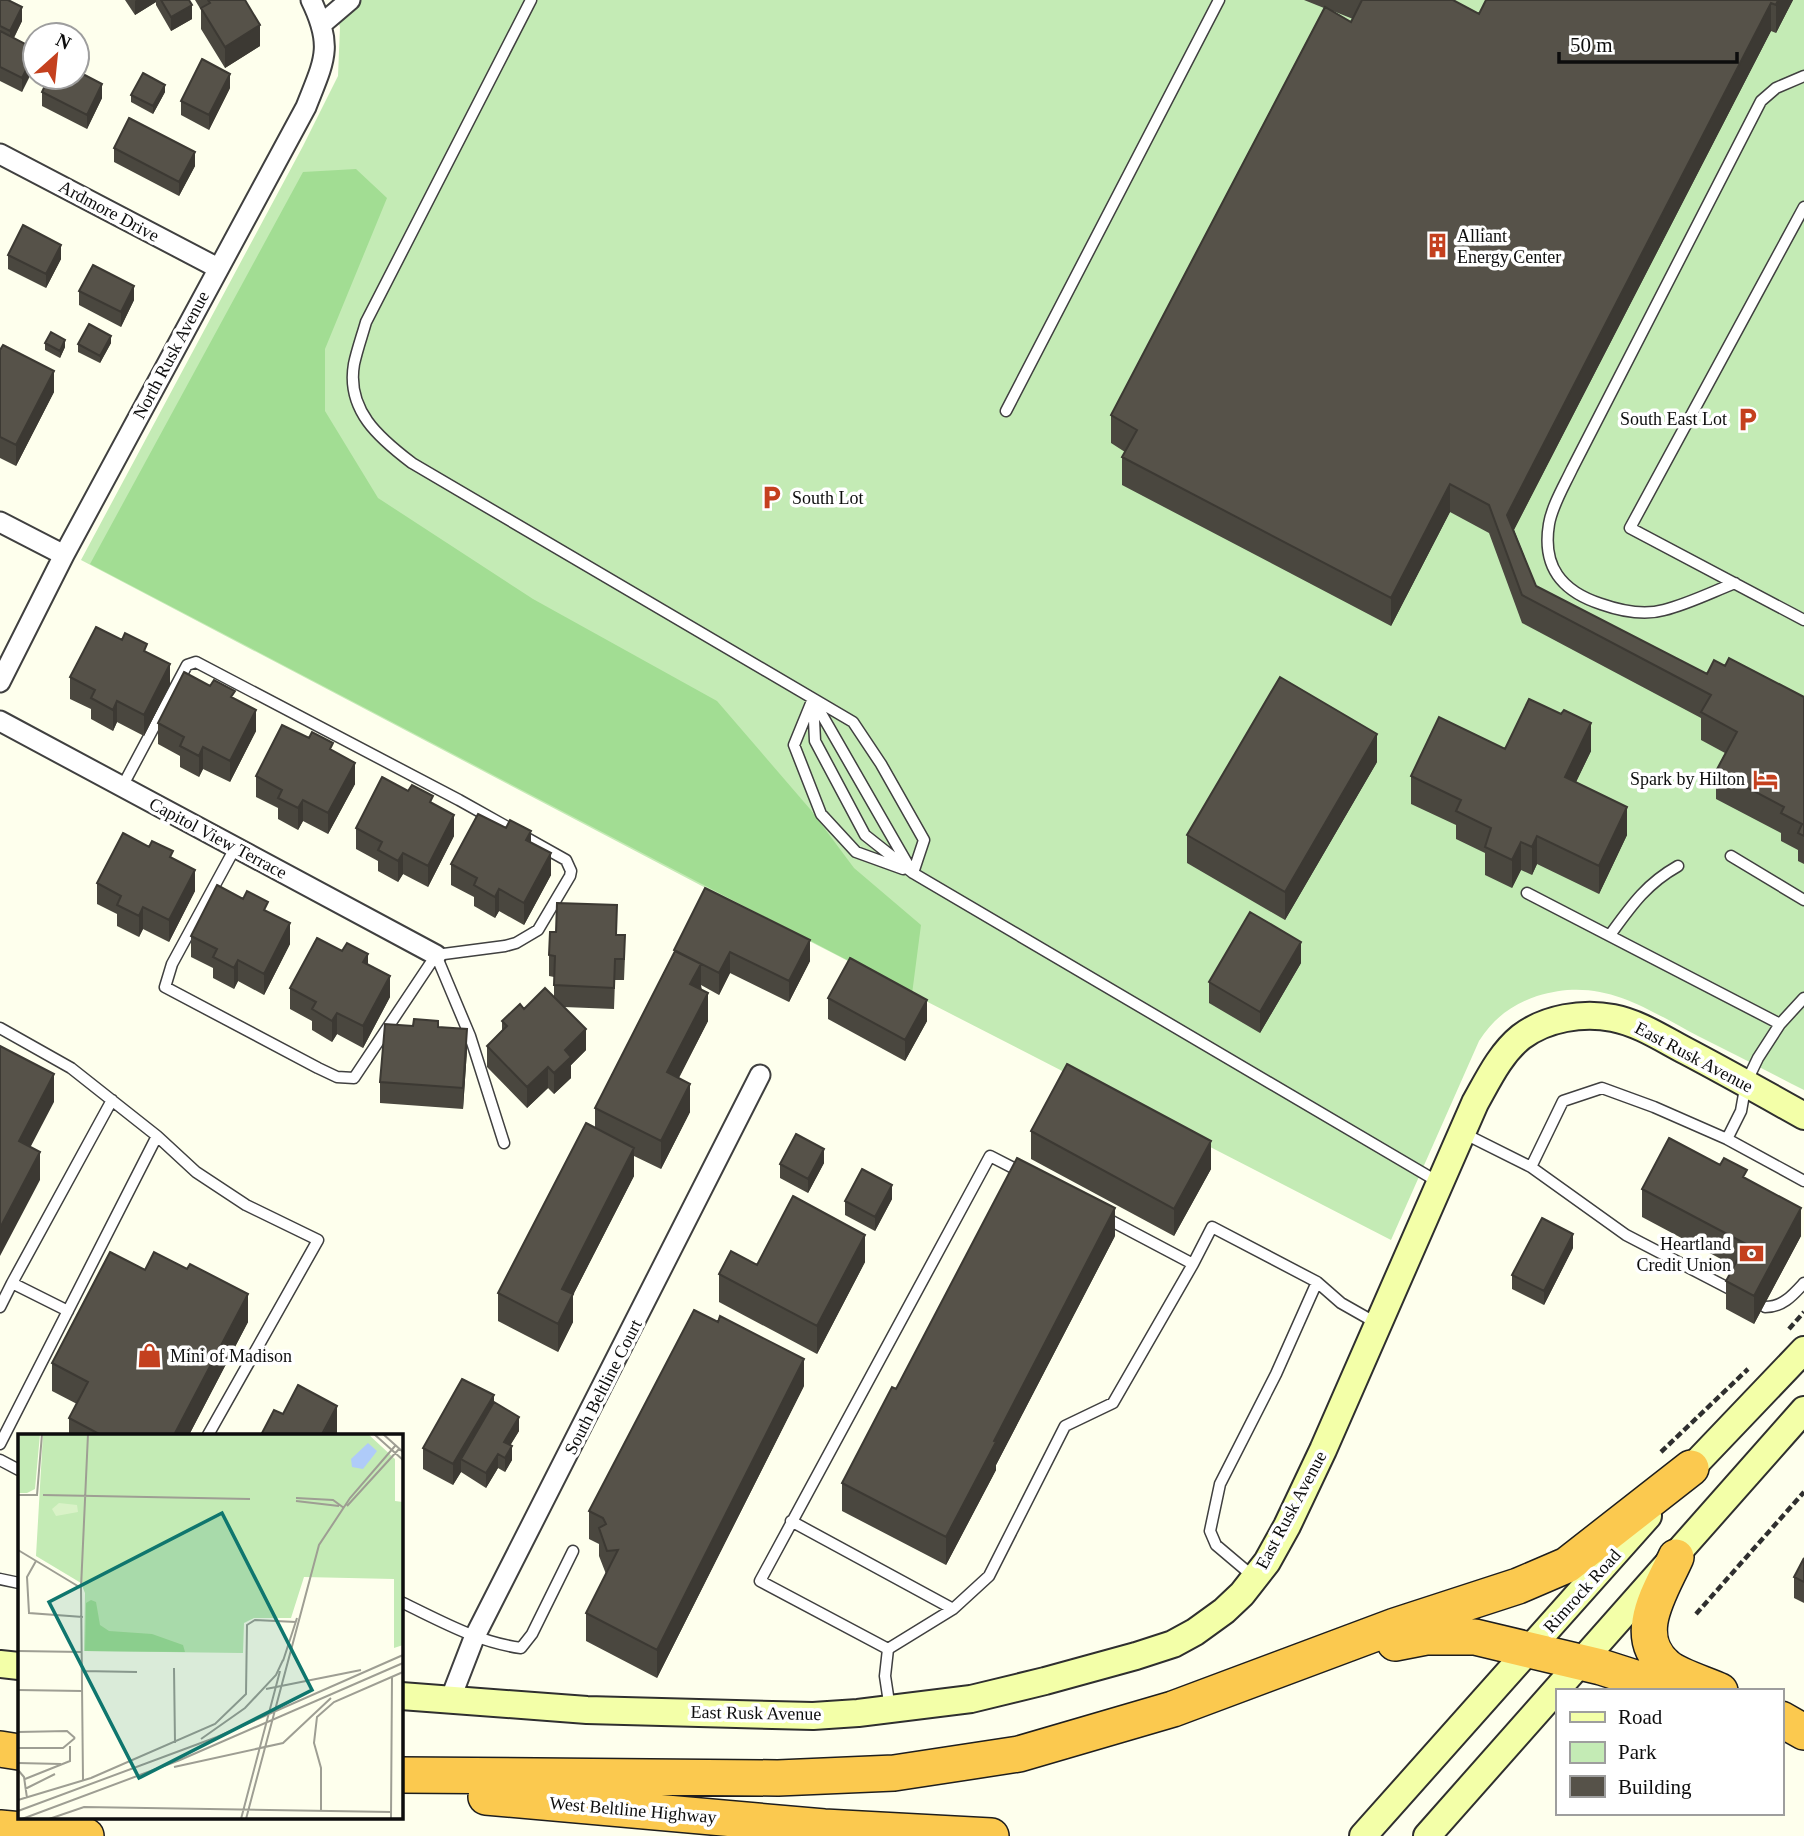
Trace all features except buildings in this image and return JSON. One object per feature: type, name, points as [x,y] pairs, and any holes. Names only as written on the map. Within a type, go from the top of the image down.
[{"type":"highway","points":[[402,1775],[704,1779],[894,1773],[1019,1754],[1173,1709],[1395,1626],[1518,1586],[1567,1565],[1691,1468]]},
{"type":"highway","points":[[1676,1556],[1649,1618],[1648,1639],[1654,1652],[1667,1667],[1716,1689]]},
{"type":"highway","points":[[1309,1659],[1426,1637],[1475,1637],[1581,1662],[1669,1689]]},
{"type":"highway","points":[[1783,1720],[1804,1732]]},
{"type":"highway","points":[[1783,1726],[1804,1732]]},
{"type":"highway","points":[[0,1749],[18,1752]]},
{"type":"highway","name":"West Beltline Highway","points":[[402,1790],[824,1827],[992,1836]]},
{"type":"highway","points":[[0,1830],[25,1836]]},
{"type":"highway","points":[[0,1830],[86,1836]]},
{"type":"street","points":[[311,0],[323,23],[350,0]]},
{"type":"street","name":"North Rusk Avenue","points":[[0,682],[64,555],[306,107],[323,64],[326,41],[323,23]]},
{"type":"street","name":"Ardmore Drive","points":[[0,154],[218,268]]},
{"type":"street","points":[[0,522],[64,555]]},
{"type":"street","name":"Capitol View Terrace","points":[[0,721],[436,955]]},
{"type":"street","name":"East Rusk Avenue","points":[[402,1696],[587,1710],[824,1715],[890,1710],[971,1699],[1071,1674],[1172,1644],[1195,1632],[1224,1611],[1267,1562],[1287,1526],[1486,1083],[1506,1052],[1520,1038],[1541,1025],[1567,1018],[1593,1015],[1630,1023],[1804,1116]]},
{"type":"street","name":"South Beltline Court","points":[[450,1700],[474,1637],[760,1075]]},
{"type":"street","name":"Rimrock Road","points":[[1363,1836],[1691,1468],[1804,1350]]},
{"type":"street","points":[[1557,1689],[1804,1410]]},
{"type":"street","points":[[0,1664],[18,1666]]},
{"type":"street","points":[[1427,1836],[1556,1690]]},
{"type":"lane","points":[[531,0],[366,322],[353,376],[353,388],[362,416],[385,443],[412,463],[853,722],[881,764],[923,840],[913,873]]},
{"type":"lane","points":[[1006,411],[1219,0]]},
{"type":"lane","points":[[1735,583],[1663,611],[1626,612],[1593,602],[1570,590],[1556,576],[1548,550],[1549,522],[1572,469],[1761,101],[1776,88],[1804,76]]},
{"type":"lane","points":[[1804,207],[1630,528],[1804,620]]},
{"type":"lane","points":[[122,787],[187,665],[196,662],[459,800],[566,860],[571,871],[538,930],[505,946],[436,955],[354,1078],[337,1077],[165,987],[172,964],[235,848]]},
{"type":"lane","points":[[813,699],[913,873]]},
{"type":"lane","points":[[813,699],[815,741],[865,835],[913,873],[1440,1184]]},
{"type":"lane","points":[[813,699],[794,745],[821,814],[856,852],[913,873]]},
{"type":"lane","points":[[1731,856],[1804,900]]},
{"type":"lane","points":[[1610,935],[1632,904],[1658,877],[1678,866]]},
{"type":"lane","points":[[1527,893],[1780,1024]]},
{"type":"lane","points":[[436,955],[470,1036],[504,1143]]},
{"type":"lane","points":[[1727,1139],[1741,1111],[1746,1083],[1758,1058],[1780,1024],[1804,998]]},
{"type":"lane","points":[[0,1028],[71,1068],[157,1136],[196,1172],[246,1205],[318,1240],[209,1434]]},
{"type":"lane","points":[[1531,1167],[1563,1101],[1602,1088],[1727,1139],[1804,1181]]},
{"type":"lane","points":[[0,1307],[112,1100]]},
{"type":"lane","points":[[1462,1133],[1531,1167],[1626,1235],[1732,1290]]},
{"type":"lane","points":[[0,1444],[157,1136]]},
{"type":"lane","points":[[888,1649],[760,1581],[990,1156],[1038,1181]]},
{"type":"lane","points":[[1097,1213],[1193,1264]]},
{"type":"lane","points":[[888,1649],[953,1609],[989,1576],[1065,1426],[1113,1403],[1212,1227],[1317,1282],[1341,1303],[1378,1324]]},
{"type":"lane","points":[[1255,1578],[1216,1545],[1210,1531],[1220,1484],[1276,1374],[1317,1282]]},
{"type":"lane","points":[[12,1283],[68,1311]]},
{"type":"lane","points":[[1765,1307],[1774,1307],[1787,1301],[1804,1283]]},
{"type":"lane","points":[[0,1460],[18,1469]]},
{"type":"lane","points":[[792,1521],[953,1609]]},
{"type":"lane","points":[[402,1602],[474,1637],[496,1645],[522,1648],[532,1634],[573,1551]]},
{"type":"lane","points":[[0,1579],[18,1583]]},
{"type":"lane","points":[[888,1649],[885,1676],[890,1710]]},
{"type":"path","points":[[1696,1614],[1804,1492]]},
{"type":"green space","name":"Alliant Energy Center","points":[[334,0],[1804,0],[1804,1090],[1640,1005],[1621,998],[1602,992],[1581,990],[1537,996],[1504,1013],[1479,1041],[1391,1240],[700,885],[81,560],[338,76],[340,27],[332,4]]},
{"type":"green space","points":[[356,169],[387,198],[325,349],[325,411],[378,498],[533,599],[717,701],[810,809],[854,868],[921,925],[912,994],[90,564],[303,172]]},
{"type":"place","name":"Alliant Energy Center","points":[[1437,246]]},
{"type":"place","name":"South East Lot","points":[[1747,419]]},
{"type":"place","name":"South Lot","points":[[772,498]]},
{"type":"place","name":"Spark by Hilton","points":[[1765,779]]},
{"type":"place","name":"Heartland Credit Union","points":[[1751,1254]]},
{"type":"place","name":"Mini of Madison","points":[[150,1356]]}]
